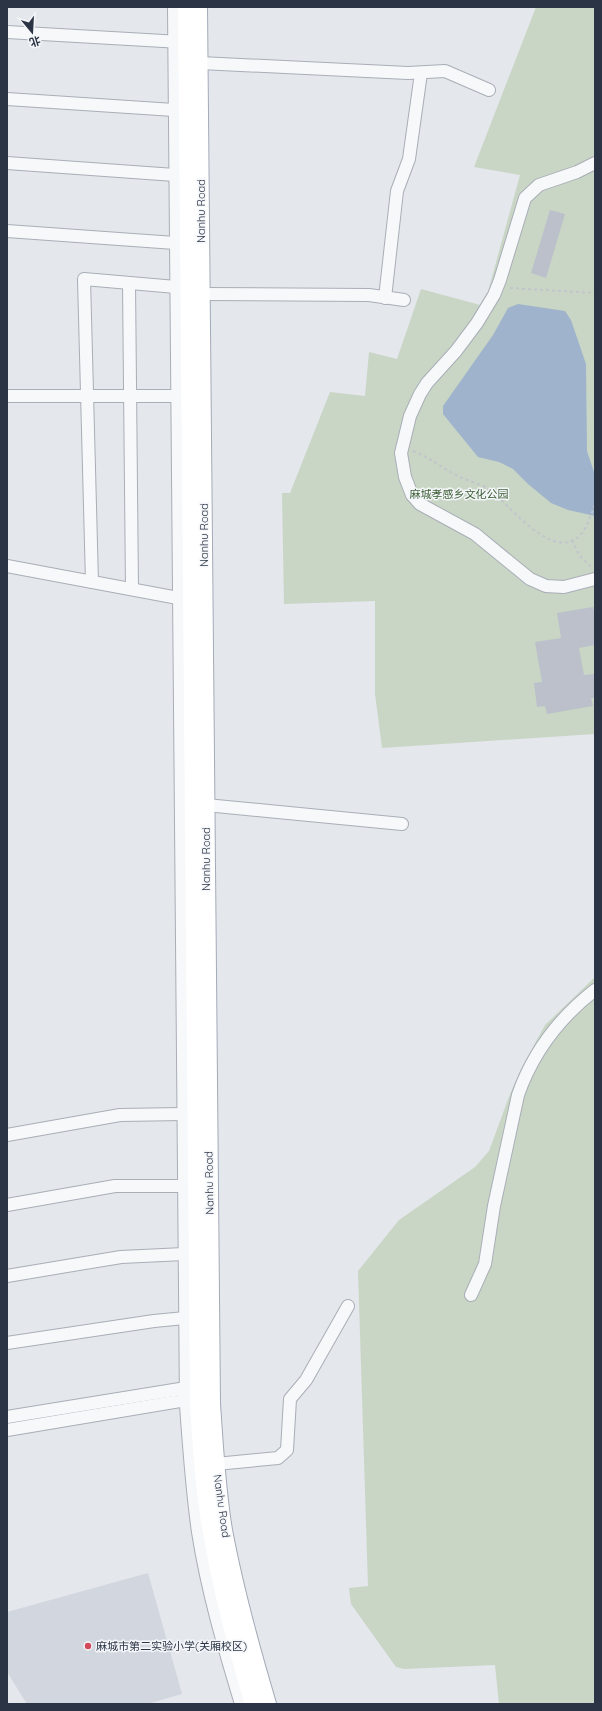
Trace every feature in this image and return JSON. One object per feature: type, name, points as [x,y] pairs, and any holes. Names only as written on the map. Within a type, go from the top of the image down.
[{"type":"main road","name":"Nanhu Road","points":[[186,7],[180,42],[198,1404],[201,1451],[210,1532],[229,1616],[253,1704]]},
{"type":"main road","name":"Nanhu Road","points":[[200,7],[212,1404],[216,1464],[224,1529],[232,1571],[268,1704]]},
{"type":"street","points":[[174,7],[180,42],[174,110],[186,1394],[189,1452],[198,1534],[217,1619],[241,1704]]},
{"type":"street","points":[[7,32],[180,42]]},
{"type":"street","points":[[200,63],[421,73],[445,71],[489,90]]},
{"type":"street","points":[[385,298],[397,191],[409,159],[421,73]]},
{"type":"street","points":[[7,98],[174,110]]},
{"type":"street","points":[[7,163],[175,175]]},
{"type":"street","points":[[595,163],[539,185],[529,192],[522,204],[497,286],[477,323],[420,394],[410,416],[402,453],[404,471],[416,500],[426,508],[447,517],[475,534],[530,579],[546,586],[564,587],[578,585],[595,575]]},
{"type":"street","points":[[7,231],[176,243]]},
{"type":"street","points":[[92,582],[84,280],[176,287]]},
{"type":"street","points":[[129,283],[132,589]]},
{"type":"street","points":[[202,294],[369,295],[404,300]]},
{"type":"street","points":[[7,396],[177,396]]},
{"type":"street","points":[[7,566],[178,598]]},
{"type":"street","points":[[206,805],[402,824]]},
{"type":"street","points":[[471,1295],[484,1264],[518,1095],[523,1081],[529,1067],[546,1039],[571,1012],[595,990]]},
{"type":"street","points":[[7,1135],[120,1115],[183,1114]]},
{"type":"street","points":[[7,1205],[115,1186],[184,1186]]},
{"type":"street","points":[[7,1276],[121,1257],[184,1254]]},
{"type":"street","points":[[216,1464],[278,1458],[287,1450],[290,1399],[309,1374],[348,1306]]},
{"type":"street","points":[[7,1343],[154,1321],[185,1318]]},
{"type":"street","points":[[7,1417],[186,1394]]},
{"type":"street","points":[[7,1430],[186,1394]]},
{"type":"path","points":[[497,286],[530,290],[595,293]]},
{"type":"path","points":[[403,447],[428,456],[456,476],[488,488],[543,537],[556,541],[572,540],[579,536],[584,529],[595,505]]},
{"type":"path","points":[[572,540],[579,555],[595,575]]},
{"type":"shaded area","name":"麻城市第二实验小学(关厢校区)","points":[[148,1573],[182,1694],[147,1704],[27,1704],[7,1672],[7,1612]]},
{"type":"green space","name":"麻城孝感乡文化公园","points":[[536,7],[595,7],[595,734],[382,748],[375,694],[375,601],[284,604],[282,493],[290,493],[330,392],[365,396],[369,352],[397,359],[421,289],[484,306],[520,175],[474,167]]},
{"type":"green space","points":[[595,977],[595,1704],[499,1704],[495,1665],[404,1669],[396,1667],[351,1604],[349,1588],[368,1586],[358,1271],[399,1220],[475,1167],[489,1151],[521,1069],[545,1025]]},
{"type":"water","points":[[518,304],[565,311],[571,320],[586,364],[587,451],[595,475],[595,516],[568,510],[551,503],[513,469],[499,462],[478,457],[443,414],[443,406],[493,335],[508,308]]},
{"type":"building","points":[[550,210],[565,214],[546,278],[531,273]]},
{"type":"building","points":[[593,607],[595,615],[595,645],[579,648],[584,675],[595,674],[595,698],[591,698],[593,706],[547,714],[545,706],[537,707],[534,683],[542,682],[535,642],[561,638],[557,613]]},
{"type":"place","name":"麻城市第二实验小学(关厢校区)","points":[[88,1646]]}]
